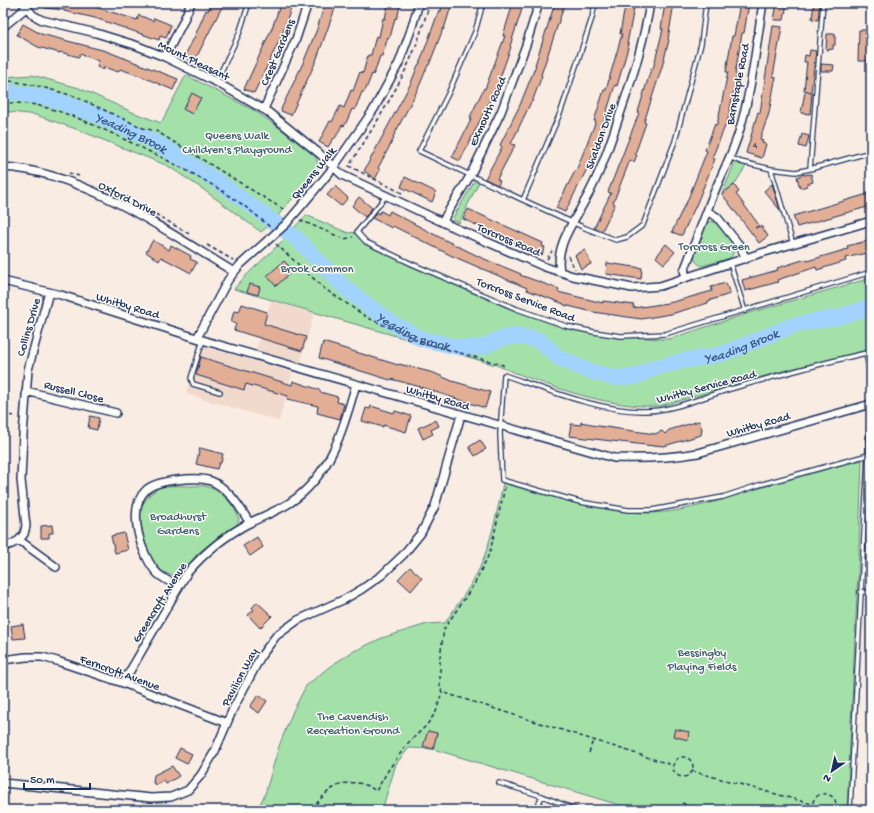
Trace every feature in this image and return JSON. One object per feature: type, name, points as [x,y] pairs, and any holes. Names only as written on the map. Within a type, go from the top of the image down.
[{"type":"street","points":[[165,57],[191,3]]},
{"type":"street","name":"Crest Gardens","points":[[264,109],[296,40],[308,3]]},
{"type":"street","name":"Queens Walk","points":[[200,339],[228,280],[234,272],[273,230],[286,224],[333,168],[374,109],[399,62],[419,3]]},
{"type":"street","name":"Exmouth Road","points":[[444,222],[446,216],[470,176],[501,112],[526,45],[538,3]]},
{"type":"street","name":"Shaldon Drive","points":[[560,271],[558,261],[561,246],[596,182],[632,81],[647,23],[650,3]]},
{"type":"street","name":"Barnstaple Road","points":[[707,211],[711,197],[739,133],[751,83],[763,3]]},
{"type":"street","name":"Mount Pleasant","points":[[3,27],[24,6],[33,15],[42,20],[118,39],[165,57],[216,82],[264,109],[320,154],[333,168]]},
{"type":"street","name":"Oxford Drive","points":[[3,167],[52,175],[120,204],[234,272]]},
{"type":"street","name":"Torcross Road","points":[[333,168],[342,175],[386,196],[521,257],[573,276],[632,288],[660,286],[730,263],[871,221]]},
{"type":"street","points":[[687,277],[684,271],[707,211],[717,217],[740,246],[746,259]]},
{"type":"street","name":"Whitby Road","points":[[3,281],[50,292],[200,339],[614,458],[654,459],[698,453],[871,404]]},
{"type":"street","name":"Collins Drive","points":[[19,540],[24,534],[26,526],[21,480],[28,370],[50,292]]},
{"type":"street","name":"Greencroft Avenue","points":[[122,684],[187,574],[208,551],[220,541],[250,523],[292,502],[318,478],[338,441],[356,384]]},
{"type":"street","name":"Russell Close","points":[[26,391],[116,413]]},
{"type":"street","name":"Pavilion Way","points":[[3,782],[151,798],[171,797],[188,790],[201,775],[215,750],[261,656],[276,636],[298,620],[345,599],[382,575],[403,555],[421,533],[435,506],[461,415]]},
{"type":"street","points":[[179,587],[159,574],[147,559],[141,545],[136,513],[139,501],[146,490],[157,483],[173,480],[191,479],[211,481],[228,493],[250,523]]},
{"type":"street","points":[[3,547],[19,540],[56,566]]},
{"type":"street","name":"Ferncroft Avenue","points":[[3,660],[26,657],[42,658],[70,665],[227,723]]},
{"type":"lane","points":[[216,82],[239,34],[249,3]]},
{"type":"lane","points":[[483,3],[475,32],[448,94],[419,151],[523,200],[616,240],[627,237],[643,225],[675,141],[701,44],[706,3]]},
{"type":"lane","points":[[523,200],[561,111],[592,18],[595,3]]},
{"type":"lane","points":[[810,169],[823,3]]},
{"type":"lane","points":[[729,157],[741,162],[771,170],[796,172],[871,152]]},
{"type":"lane","points":[[771,170],[793,244]]},
{"type":"lane","points":[[357,232],[386,196]]},
{"type":"lane","name":"Torcross Service Road","points":[[357,232],[366,242],[517,309],[564,326],[621,336],[665,334],[871,272]]},
{"type":"lane","points":[[730,263],[745,311]]},
{"type":"lane","points":[[200,339],[191,378],[193,384],[220,392]]},
{"type":"lane","name":"Whitby Service Road","points":[[504,375],[603,406],[645,411],[683,404],[824,363],[871,352]]},
{"type":"lane","points":[[866,353],[871,379]]},
{"type":"lane","points":[[504,375],[501,426],[502,480],[580,502],[628,510],[652,510],[723,496],[868,454]]},
{"type":"lane","points":[[850,810],[860,592],[871,410]]},
{"type":"lane","points":[[860,592],[871,592]]},
{"type":"lane","points":[[499,783],[542,796],[577,810]]},
{"type":"lane","points":[[536,810],[542,796]]},
{"type":"path","points":[[3,82],[11,81],[38,86],[74,96],[143,128],[156,131],[286,211]]},
{"type":"path","points":[[3,103],[35,105],[83,120],[212,184],[256,213],[273,230]]},
{"type":"path","points":[[339,159],[349,166]]},
{"type":"path","points":[[298,220],[344,239],[352,237],[357,232]]},
{"type":"path","points":[[276,243],[325,289],[368,318],[424,343],[504,365],[504,375]]},
{"type":"path","points":[[547,259],[553,250]]},
{"type":"path","points":[[3,415],[24,417]]},
{"type":"path","points":[[312,810],[324,794],[342,784],[352,782],[362,784],[376,791],[389,769],[408,743],[426,726],[436,712],[442,692],[440,687],[440,657],[444,628],[476,583],[490,552],[505,487],[502,480]]},
{"type":"path","points":[[442,692],[672,765]]},
{"type":"path","points":[[589,753],[593,740]]},
{"type":"path","points":[[686,757],[691,761],[693,768],[688,776],[681,778],[673,772],[672,765],[676,759],[686,757]]},
{"type":"path","points":[[692,771],[812,804]]},
{"type":"path","points":[[813,810],[813,800],[819,795],[827,794],[834,798],[836,810]]},
{"type":"path","points":[[682,803],[699,810]]},
{"type":"shaded area","points":[[271,301],[314,313],[299,367],[255,353]]},
{"type":"shaded area","points":[[199,345],[292,372],[279,421],[186,394]]},
{"type":"green space","name":"Queens Walk Children's Playground","points":[[32,75],[79,88],[132,112],[161,123],[186,75],[255,111],[316,157],[319,168],[280,213],[277,219],[261,232],[204,190],[168,166],[76,129],[36,115],[3,111],[3,77]]},
{"type":"green space","points":[[735,162],[746,166],[734,185],[722,194]]},
{"type":"green space","points":[[476,179],[480,180],[459,223],[452,219]]},
{"type":"green space","name":"Brook Common","points":[[306,215],[348,233],[357,232],[366,242],[504,303],[566,326],[621,336],[669,339],[749,313],[871,278],[871,349],[775,373],[661,406],[620,404],[599,400],[556,388],[496,365],[234,289]]},
{"type":"green space","name":"Torcross Green","points":[[712,221],[728,236],[733,243],[734,251],[730,258],[702,266],[695,260],[695,251],[702,232]]},
{"type":"green space","name":"Bessingby Playing Fields","points":[[862,460],[847,810],[636,810],[433,749],[409,748],[396,764],[382,810],[257,810],[265,794],[279,746],[293,711],[306,686],[329,667],[352,652],[382,638],[427,624],[445,623],[471,585],[480,568],[489,542],[503,483],[595,507],[651,513],[678,510],[705,504],[796,477]]},
{"type":"green space","name":"Broadhurst Gardens","points":[[205,486],[222,495],[231,503],[239,519],[237,525],[224,532],[197,554],[181,576],[173,576],[160,569],[151,557],[145,542],[141,524],[141,509],[148,497],[161,487]]},
{"type":"building","points":[[46,3],[89,3],[89,5],[137,20],[139,15],[153,21],[154,18],[171,25],[166,38],[160,36],[159,40],[95,18],[64,10],[45,8]]},
{"type":"building","points":[[211,3],[224,3],[194,62],[184,57],[206,10],[208,11]]},
{"type":"building","points":[[281,3],[293,3],[281,37],[254,93],[244,89],[272,28]]},
{"type":"building","points":[[325,3],[337,3],[316,61],[291,115],[281,111],[282,107],[303,63],[317,29]]},
{"type":"building","points":[[388,3],[399,3],[400,5],[398,15],[396,19],[395,18],[391,34],[389,38],[388,37],[382,56],[380,56],[375,71],[373,75],[372,74],[366,89],[362,92],[356,107],[354,110],[352,109],[346,123],[344,126],[342,125],[336,137],[328,147],[319,142],[340,106],[344,108],[351,90],[353,91],[360,72],[363,73],[368,55],[371,55],[376,36],[379,37]]},
{"type":"building","points":[[443,3],[452,3],[444,29],[418,89],[378,168],[380,170],[375,179],[364,171],[411,83]]},
{"type":"building","points":[[513,3],[524,3],[510,46],[511,47],[497,86],[460,161],[452,157],[472,118],[470,117],[484,88],[485,89],[505,36],[503,36]]},
{"type":"building","points":[[555,3],[565,3],[541,75],[542,76],[532,102],[511,144],[515,145],[497,179],[500,181],[498,185],[485,179],[502,147],[500,145],[520,105],[536,65]]},
{"type":"building","points":[[665,3],[674,3],[669,40],[662,67],[644,122],[646,123],[635,154],[637,155],[634,162],[630,160],[613,203],[615,204],[602,231],[594,228],[611,193],[608,192],[639,113],[638,112],[651,69],[653,69],[663,29],[661,29]]},
{"type":"building","points":[[740,3],[749,3],[744,33],[742,33],[735,74],[737,75],[728,119],[712,158],[715,159],[697,203],[682,235],[680,235],[672,232],[686,204],[707,151],[705,150],[715,124],[717,125],[728,72],[726,72],[732,36],[734,36]]},
{"type":"building","points":[[777,3],[787,3],[784,20],[774,20]]},
{"type":"building","points":[[814,3],[820,3],[818,20],[812,19]]},
{"type":"building","points":[[625,6],[634,8],[627,44],[629,44],[617,86],[615,85],[602,127],[604,128],[588,167],[565,212],[556,208],[576,171],[596,121],[594,121],[604,90],[606,90],[622,34],[620,34]]},
{"type":"building","points":[[23,24],[41,34],[106,51],[178,79],[173,90],[120,69],[118,72],[104,67],[104,70],[97,67],[99,61],[80,54],[79,57],[38,47],[17,35]]},
{"type":"building","points":[[773,26],[782,27],[773,76],[776,77],[769,113],[760,139],[763,140],[762,143],[766,144],[762,158],[746,153],[758,112],[760,113]]},
{"type":"building","points":[[859,30],[869,30],[868,61],[858,61]]},
{"type":"building","points":[[827,34],[835,34],[835,45],[833,45],[833,49],[826,50]]},
{"type":"building","points":[[810,50],[816,51],[811,92],[804,90],[807,62],[804,62],[805,55],[809,56]]},
{"type":"building","points":[[821,64],[834,65],[833,71],[821,71]]},
{"type":"building","points":[[805,92],[812,93],[810,114],[801,113]]},
{"type":"building","points":[[192,93],[201,98],[192,114],[183,109]]},
{"type":"building","points":[[802,134],[809,136],[806,148],[799,146]]},
{"type":"building","points":[[804,174],[811,174],[813,182],[800,188],[797,177]]},
{"type":"building","points":[[405,177],[436,192],[432,202],[401,187]]},
{"type":"building","points":[[772,184],[774,190],[780,210],[764,191]]},
{"type":"building","points":[[734,185],[739,192],[736,194],[759,225],[755,228],[761,226],[768,236],[759,243],[722,194]]},
{"type":"building","points":[[335,186],[348,198],[341,206],[327,195]]},
{"type":"building","points":[[871,193],[871,206],[797,227],[793,216]]},
{"type":"building","points":[[359,197],[372,208],[365,217],[352,206]]},
{"type":"building","points":[[468,209],[543,243],[542,246],[545,247],[542,255],[463,219]]},
{"type":"building","points":[[381,211],[388,215],[390,211],[482,258],[521,274],[520,275],[559,289],[558,292],[603,303],[603,301],[634,305],[633,308],[655,305],[673,302],[712,291],[711,287],[726,283],[730,294],[708,301],[708,303],[671,314],[641,319],[593,312],[564,305],[527,290],[527,288],[450,255],[393,226],[392,228],[372,218],[377,212],[379,214]]},
{"type":"building","points":[[153,240],[169,250],[171,245],[191,256],[190,259],[197,262],[191,273],[161,257],[159,261],[146,252]]},
{"type":"building","points":[[871,240],[871,252],[845,258],[846,261],[817,270],[816,267],[777,280],[778,282],[745,291],[742,280],[778,270],[777,268],[806,259],[807,261],[848,249],[847,246]]},
{"type":"building","points":[[666,244],[675,252],[664,264],[656,257]]},
{"type":"building","points":[[585,250],[591,264],[581,269],[575,255]]},
{"type":"building","points":[[284,261],[293,270],[276,286],[267,276]]},
{"type":"building","points":[[607,263],[642,268],[641,279],[606,274]]},
{"type":"building","points":[[250,284],[260,287],[258,295],[247,292]]},
{"type":"building","points":[[242,304],[267,312],[264,324],[306,337],[302,351],[234,330],[236,324],[231,322],[234,311],[239,312]]},
{"type":"building","points":[[323,342],[398,365],[434,373],[452,381],[490,392],[485,408],[417,386],[390,380],[319,358]]},
{"type":"building","points":[[201,357],[292,385],[293,381],[320,390],[320,392],[338,397],[337,402],[344,404],[340,419],[317,413],[318,406],[287,399],[288,396],[246,384],[244,390],[196,375]]},
{"type":"building","points":[[371,406],[394,413],[395,411],[411,416],[406,432],[383,425],[383,427],[362,421],[366,408],[370,409]]},
{"type":"building","points":[[90,416],[99,418],[97,430],[88,428]]},
{"type":"building","points":[[436,420],[439,426],[431,430],[433,434],[423,439],[418,428]]},
{"type":"building","points":[[699,421],[702,429],[701,435],[664,446],[569,436],[571,424],[581,425],[581,422],[591,425],[655,434],[662,431],[665,434],[669,430]]},
{"type":"building","points":[[480,440],[486,449],[475,456],[469,447]]},
{"type":"building","points":[[200,448],[223,454],[221,463],[219,463],[217,469],[196,464]]},
{"type":"building","points":[[52,525],[53,533],[49,533],[49,538],[41,538],[41,526]]},
{"type":"building","points":[[124,533],[128,550],[115,553],[111,536]]},
{"type":"building","points":[[257,537],[263,547],[250,556],[243,546]]},
{"type":"building","points":[[410,567],[422,578],[411,591],[398,579]]},
{"type":"building","points":[[257,602],[272,616],[260,628],[248,615],[254,610],[252,608]]},
{"type":"building","points":[[23,624],[25,638],[13,639],[11,626]]},
{"type":"building","points":[[258,695],[267,701],[259,713],[250,707]]},
{"type":"building","points":[[675,729],[689,732],[688,740],[673,736]]},
{"type":"building","points":[[428,731],[437,733],[433,749],[423,746]]},
{"type":"building","points":[[180,748],[192,754],[187,764],[175,758]]},
{"type":"building","points":[[172,766],[179,776],[166,784],[164,780],[157,785],[153,783],[154,775]]},
{"type":"waterway","name":"Yeading Brook","points":[[3,93],[13,92],[52,99],[99,116],[155,142],[217,181],[296,238],[345,288],[390,322],[422,339],[463,348],[483,347],[499,339],[515,336],[539,340],[559,358],[589,371],[616,378],[635,377],[653,368],[722,354],[794,325],[838,317],[871,307]]},
{"type":"park label","name":"The Cavendish Recreation Ground","points":[[353,723]]}]
